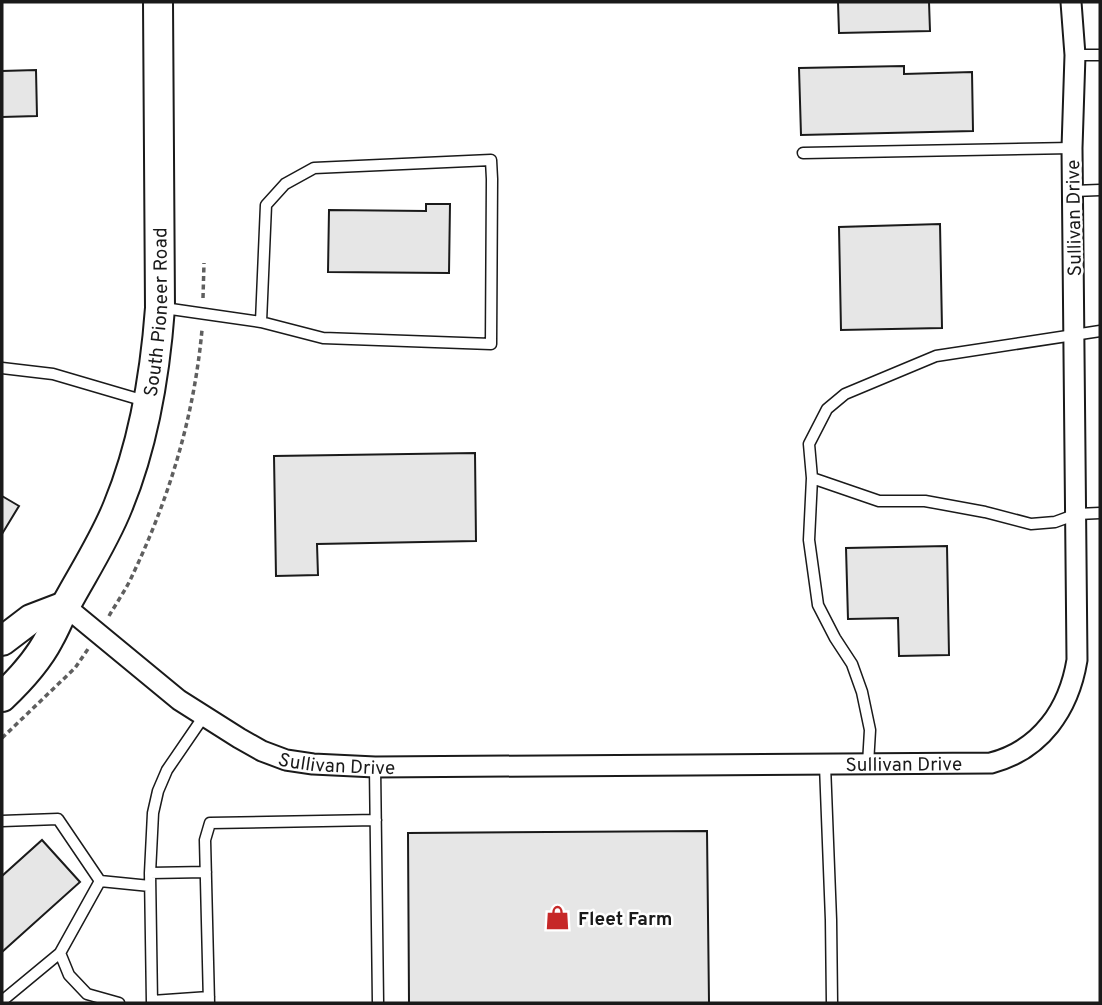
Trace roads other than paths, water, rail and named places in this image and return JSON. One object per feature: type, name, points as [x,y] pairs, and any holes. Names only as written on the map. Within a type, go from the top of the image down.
[{"type":"main road","name":"South Pioneer Road","points":[[2,697],[29,670],[49,640],[95,554],[117,508],[136,458],[149,402],[160,308],[158,2]]},
{"type":"main road","points":[[2,641],[31,619],[65,606]]},
{"type":"street","name":"Sullivan Drive","points":[[65,606],[179,700],[262,751],[286,760],[313,764],[375,766],[868,765],[990,763],[1023,749],[1055,719],[1071,688],[1077,660],[1072,148],[1075,55],[1071,2]]},
{"type":"lane","points":[[1075,55],[1100,55]]},
{"type":"lane","points":[[803,153],[1072,148]]},
{"type":"lane","points":[[160,308],[261,322],[323,338],[491,344],[491,160],[314,169],[285,184],[266,205],[261,322]]},
{"type":"lane","points":[[1073,191],[1100,190]]},
{"type":"lane","points":[[868,765],[870,730],[862,692],[852,664],[818,605],[809,540],[812,478],[808,444],[827,409],[845,394],[936,356],[1100,331]]},
{"type":"lane","points":[[2,368],[53,374],[149,402]]},
{"type":"lane","points":[[812,478],[879,501],[925,501],[1031,524],[1055,522],[1077,514],[1100,513]]},
{"type":"lane","points":[[204,716],[167,770],[153,813],[150,873],[152,1002],[209,1000],[205,839],[210,823],[376,820]]},
{"type":"lane","points":[[825,765],[832,1003]]},
{"type":"lane","points":[[375,766],[378,1003]]},
{"type":"lane","points":[[2,821],[58,819],[100,881]]},
{"type":"lane","points":[[150,873],[206,872]]},
{"type":"lane","points":[[100,881],[150,886]]},
{"type":"lane","points":[[2,1001],[61,953],[100,881]]},
{"type":"lane","points":[[61,953],[69,975],[87,999],[119,1003]]},
{"type":"place","name":"Fleet Farm","points":[[558,918]]}]
